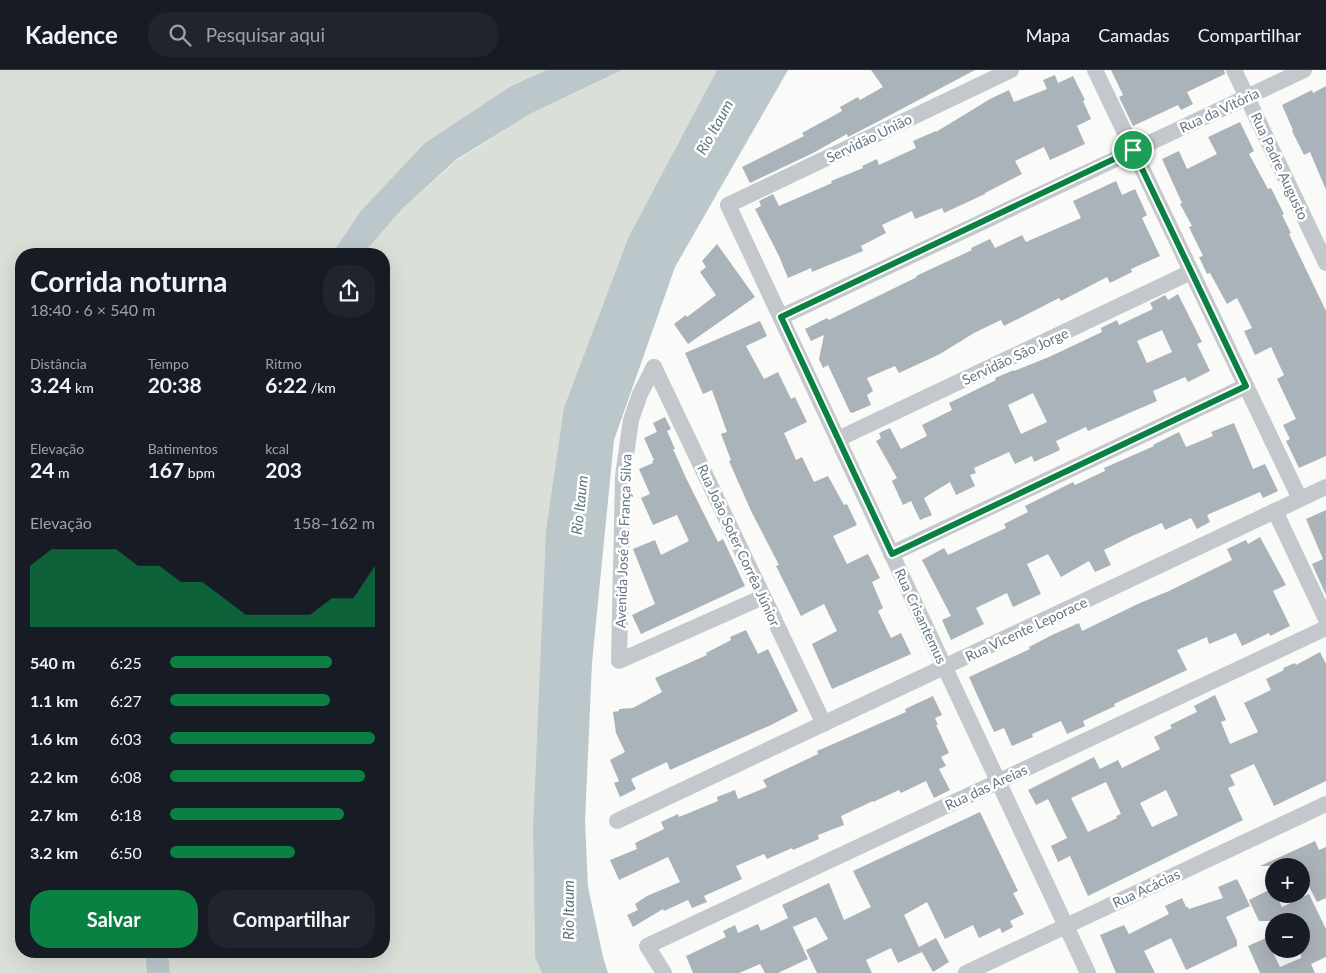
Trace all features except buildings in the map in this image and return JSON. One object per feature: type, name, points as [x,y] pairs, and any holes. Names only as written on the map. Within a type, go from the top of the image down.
[{"type":"street","name":"Servidão União","points":[[728,205],[1011,70]]},
{"type":"street","points":[[1095,70],[1300,499]]},
{"type":"street","name":"Rua Padre Augusto","points":[[1234,70],[1326,263]]},
{"type":"street","name":"Rua da Vitória","points":[[781,317],[1304,70]]},
{"type":"street","name":"Rua Crisantemus","points":[[728,205],[1088,973]]},
{"type":"street","name":"Servidão São Jorge","points":[[838,439],[1191,272]]},
{"type":"street","name":"Rua João Soter Corrêa Júnior","points":[[654,367],[824,724]]},
{"type":"street","name":"Avenida José de França Silva","points":[[654,367],[640,394],[631,420],[624,468],[619,661],[763,597]]},
{"type":"street","points":[[892,554],[1246,386]]},
{"type":"street","name":"Rua Vicente Leporace","points":[[617,821],[1326,487]]},
{"type":"street","points":[[1275,511],[1326,619]]},
{"type":"street","name":"Rua das Areias","points":[[664,973],[647,946],[1326,628]]},
{"type":"street","name":"Rua Acácias","points":[[966,973],[1326,804]]},
{"type":"shaded area","points":[[0,70],[546,70],[511,86],[360,212],[336,248],[15,248],[15,958],[146,958],[147,973],[0,973]]},
{"type":"shaded area","points":[[622,70],[717,70],[629,236],[533,830],[535,958],[542,973],[170,973],[169,958],[390,958],[390,248],[368,248],[402,209],[457,160],[532,113]]},
{"type":"water","points":[[546,70],[622,70],[532,113],[457,159],[402,209],[368,248],[336,248],[360,212],[425,143],[511,86]]},
{"type":"water","name":"Rio Itaum","points":[[717,70],[788,70],[675,267],[614,440],[592,663],[585,822],[588,887],[608,973],[542,973],[535,958],[533,830],[546,531],[564,408],[629,236]]},
{"type":"water","points":[[146,958],[169,958],[170,973],[147,973]]},
{"type":"route","points":[[1133,150],[1246,386],[892,554],[781,317],[1133,150]]}]
